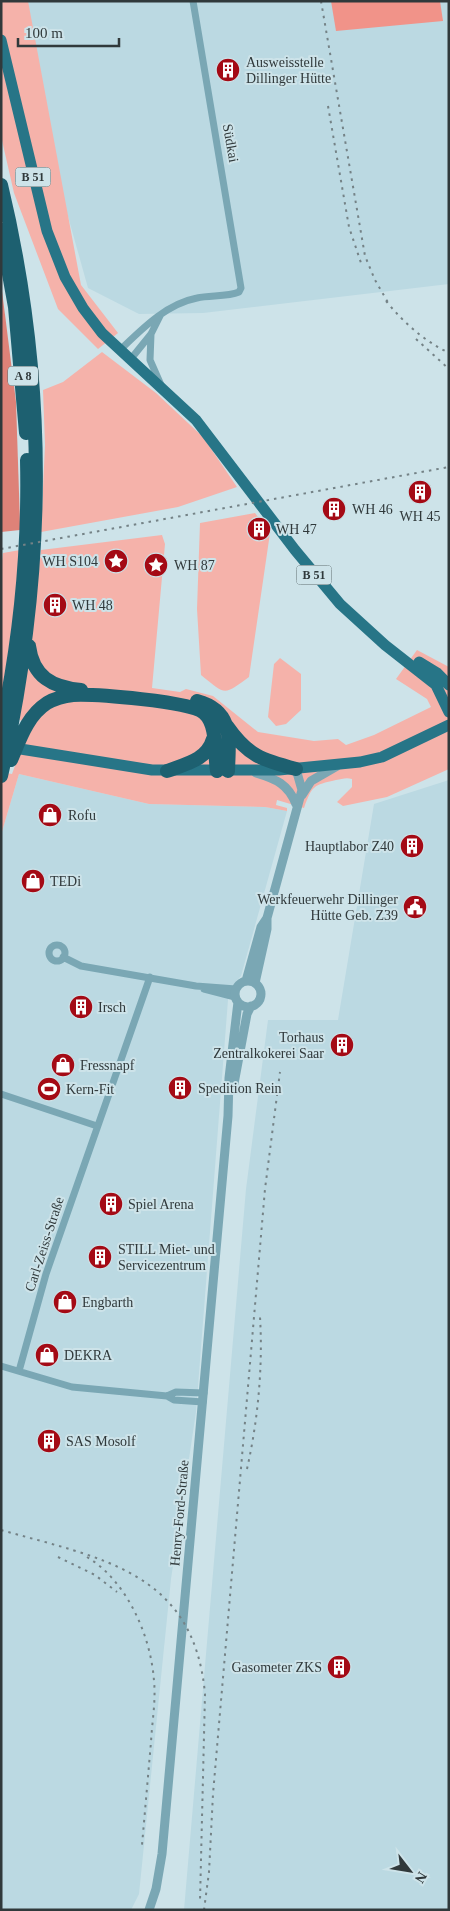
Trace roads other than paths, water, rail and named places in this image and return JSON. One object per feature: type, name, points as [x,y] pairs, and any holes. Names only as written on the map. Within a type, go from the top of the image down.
[{"type":"highway","name":"A 8","points":[[1,185],[17,260],[30,350],[36,429],[28,636],[9,715],[1,730]]},
{"type":"highway","name":"A 8","points":[[1,230],[21,351],[31,523]]},
{"type":"highway","name":"A 8","points":[[3,776],[19,624],[30,560]]},
{"type":"highway","points":[[28,636],[30,654],[37,671],[51,684],[70,689],[199,701],[216,710],[242,745],[258,758],[296,769]]},
{"type":"highway","points":[[3,776],[28,723],[40,709],[59,698],[72,695],[138,700],[191,706],[200,709],[206,714],[210,722],[222,771]]},
{"type":"highway","points":[[222,771],[227,725]]},
{"type":"highway","points":[[167,771],[203,756],[211,746],[213,739]]},
{"type":"main road","name":"B 51","points":[[1,40],[39,203],[55,254],[69,287],[102,334],[196,420],[316,577],[359,622],[436,685],[449,712]]},
{"type":"main road","name":"B 51","points":[[359,622],[448,683]]},
{"type":"main road","points":[[1,745],[33,752],[167,771],[296,769],[339,765],[382,757],[449,725]]},
{"type":"street","name":"Südkai","points":[[161,316],[186,300],[211,294],[232,294],[241,290],[232,222],[193,1]]},
{"type":"street","points":[[120,350],[153,320],[161,316]]},
{"type":"street","points":[[130,360],[151,334],[161,316]]},
{"type":"street","points":[[151,334],[150,360],[162,387]]},
{"type":"street","points":[[296,804],[311,781],[339,765]]},
{"type":"street","points":[[237,996],[250,982],[261,927],[267,918],[296,804],[302,790],[296,769]]},
{"type":"street","points":[[249,771],[282,782],[291,792],[296,804]]},
{"type":"street","points":[[63,957],[81,966],[150,977],[237,996],[244,1006],[251,1006],[257,1003],[260,997],[260,989],[250,982]]},
{"type":"street","name":"Carl-Zeiss-Straße","points":[[19,1371],[46,1274],[150,977]]},
{"type":"street","name":"Henry-Ford-Straße","points":[[149,1910],[156,1889],[162,1854],[204,1398],[237,996]]},
{"type":"street","name":"Henry-Ford-Straße","points":[[228,1116],[247,1014],[251,1006]]},
{"type":"street","points":[[1,1094],[97,1126]]},
{"type":"street","points":[[1,1366],[72,1387],[166,1396],[174,1400],[204,1398]]},
{"type":"railway","points":[[321,1],[365,256],[375,280],[390,306]]},
{"type":"railway","points":[[328,106],[349,227],[362,266]]},
{"type":"railway","points":[[386,301],[414,330],[449,353]]},
{"type":"railway","points":[[416,339],[449,369]]},
{"type":"railway","points":[[1,549],[449,467]]},
{"type":"railway","points":[[204,1910],[209,1872],[213,1794],[265,1189],[280,1072]]},
{"type":"railway","points":[[247,1469],[259,1393],[260,1317]]},
{"type":"railway","points":[[1,1530],[73,1550],[136,1576],[162,1595],[182,1620],[197,1653],[205,1694],[200,1901]]},
{"type":"railway","points":[[58,1557],[95,1575],[117,1592]]},
{"type":"railway","points":[[87,1557],[101,1567],[125,1595],[142,1628],[152,1664],[154,1704],[142,1845]]},
{"type":"place","name":"Ausweisstelle Dillinger Hütte","points":[[228,70]]},
{"type":"place","name":"WH 45","points":[[420,492]]},
{"type":"place","name":"WH 46","points":[[334,509]]},
{"type":"place","name":"WH 47","points":[[259,529]]},
{"type":"place","name":"WH S104","points":[[116,561]]},
{"type":"place","name":"WH 87","points":[[156,565]]},
{"type":"place","name":"WH 48","points":[[55,605]]},
{"type":"place","name":"Rofu","points":[[50,815]]},
{"type":"place","name":"Hauptlabor Z40","points":[[412,846]]},
{"type":"place","name":"TEDi","points":[[33,881]]},
{"type":"place","name":"Werkfeuerwehr Dillinger Hütte Geb. Z39","points":[[415,907]]},
{"type":"place","name":"Irsch","points":[[81,1007]]},
{"type":"place","name":"Torhaus Zentralkokerei Saar","points":[[342,1045]]},
{"type":"place","name":"Fressnapf","points":[[63,1065]]},
{"type":"place","name":"Spedition Rein","points":[[180,1088]]},
{"type":"place","name":"Kern-Fit","points":[[49,1089]]},
{"type":"place","name":"Spiel Arena","points":[[111,1204]]},
{"type":"place","name":"STILL Miet- und Servicezentrum","points":[[100,1257]]},
{"type":"place","name":"Engbarth","points":[[65,1302]]},
{"type":"place","name":"DEKRA","points":[[47,1355]]},
{"type":"place","name":"SAS Mosolf","points":[[49,1441]]},
{"type":"place","name":"Gasometer ZKS","points":[[339,1667]]}]
